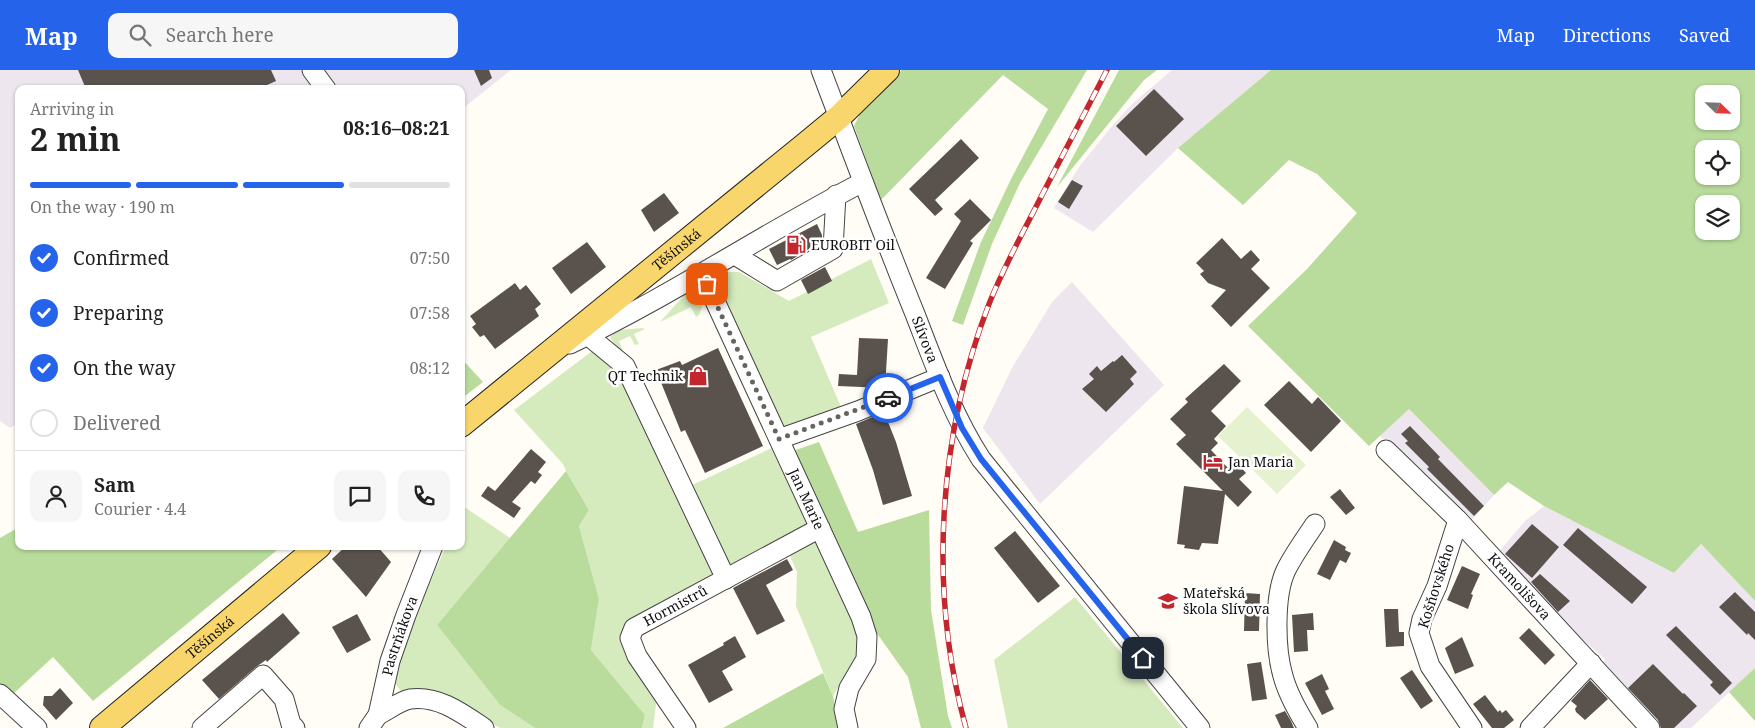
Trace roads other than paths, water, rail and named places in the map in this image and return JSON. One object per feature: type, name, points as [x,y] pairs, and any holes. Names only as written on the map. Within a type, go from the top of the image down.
[{"type":"main road","name":"Těšínská","points":[[465,422],[549,355],[584,332],[839,117],[886,70]]},
{"type":"main road","name":"Těšínská","points":[[102,728],[314,550]]},
{"type":"street","points":[[312,70],[323,85]]},
{"type":"street","name":"Slívova","points":[[821,70],[863,182],[962,428],[981,459],[1200,728]]},
{"type":"street","points":[[726,579],[625,366],[584,332],[702,273],[836,195],[863,182]]},
{"type":"street","points":[[735,255],[778,281],[833,249],[836,195]]},
{"type":"street","name":"Jan Marie","points":[[702,273],[861,617],[867,636],[866,659],[849,688],[844,709],[848,728]]},
{"type":"street","points":[[779,439],[940,377]]},
{"type":"street","name":"Kramolišova","points":[[1386,450],[1458,520],[1650,728]]},
{"type":"street","name":"Košňovského","points":[[1458,520],[1437,586],[1422,619],[1420,633],[1430,666],[1472,728]]},
{"type":"street","points":[[1308,728],[1295,708],[1283,676],[1278,638],[1278,600],[1286,571],[1315,524]]},
{"type":"street","name":"Hormistrů","points":[[686,728],[637,656],[630,638],[634,628],[820,528]]},
{"type":"street","name":"Pastrňákova","points":[[374,722],[390,661],[431,550]]},
{"type":"street","points":[[1530,728],[1590,663]]},
{"type":"street","points":[[202,728],[263,675],[284,699],[291,724],[295,728]]},
{"type":"street","points":[[0,694],[37,728]]},
{"type":"street","points":[[374,722],[409,699],[434,700],[457,709],[484,728]]},
{"type":"railway","points":[[966,728],[954,676],[946,623],[943,568],[944,514],[949,460],[959,407],[972,354],[995,290],[1014,249],[1107,70]]},
{"type":"place","name":"EUROBIT Oil","points":[[796,245]]},
{"type":"place","name":"QT Technik","points":[[698,376]]},
{"type":"place","name":"Jan Maria","points":[[1213,462]]},
{"type":"place","name":"Mateřská škola Slívova","points":[[1168,601]]}]
